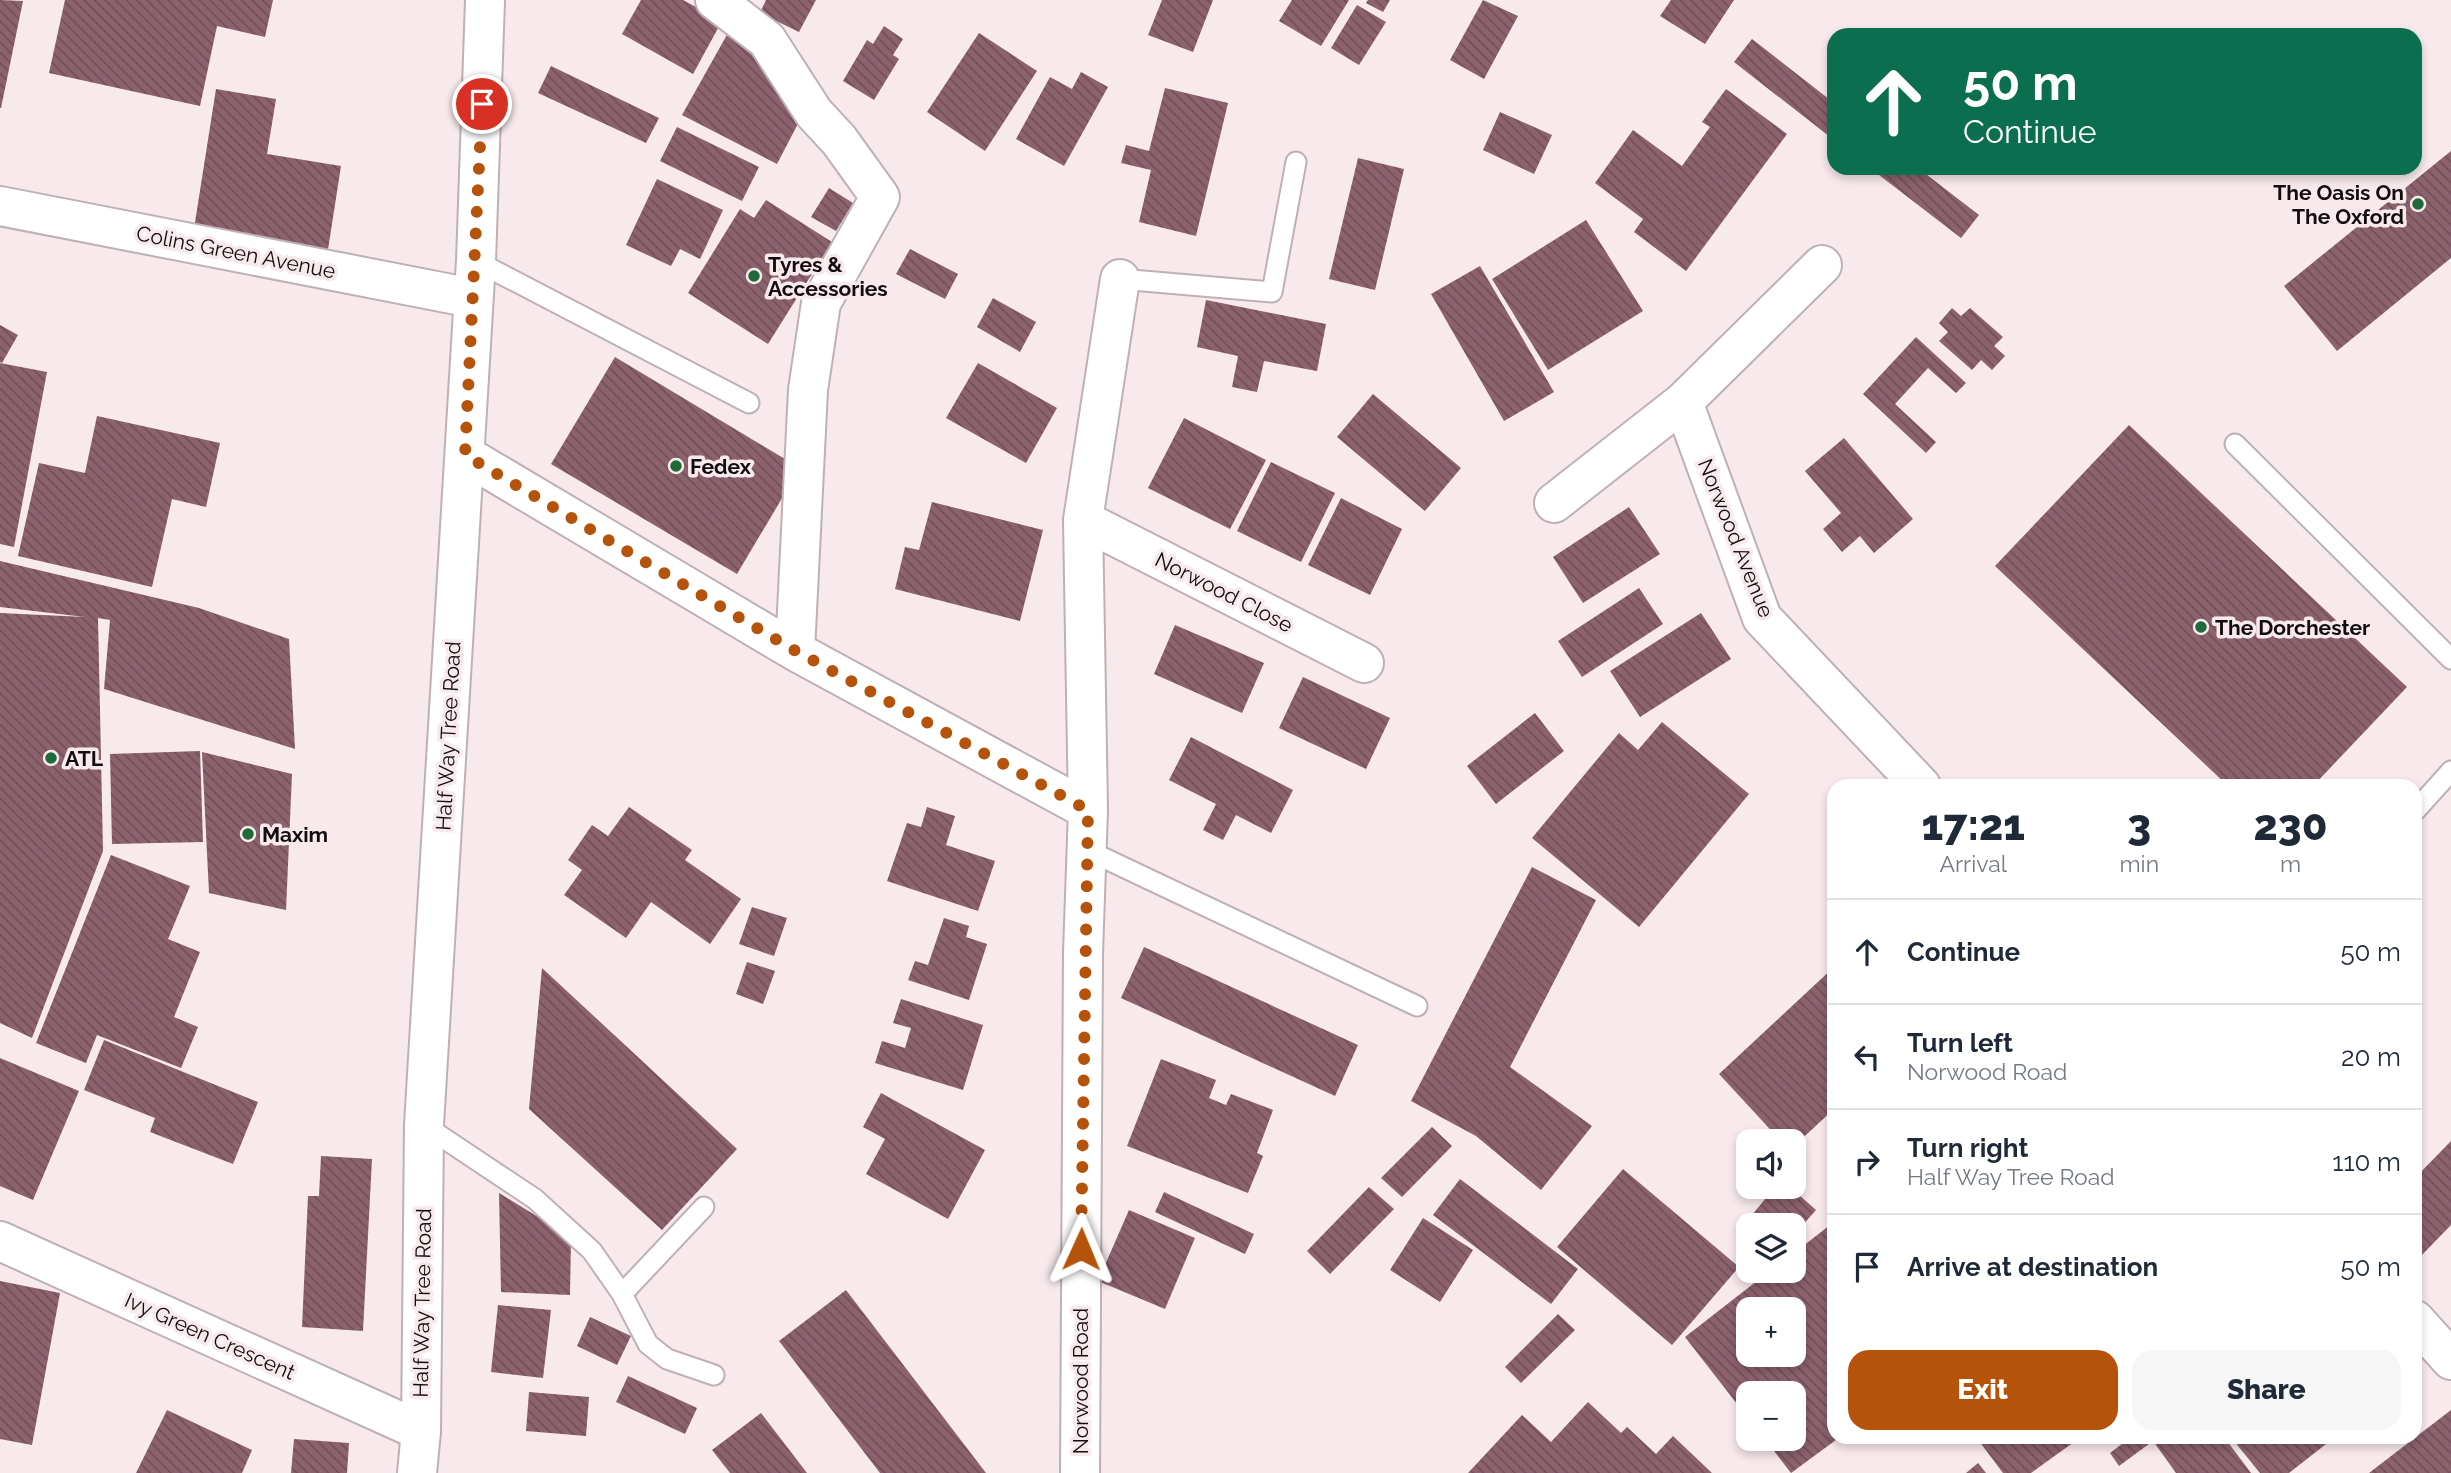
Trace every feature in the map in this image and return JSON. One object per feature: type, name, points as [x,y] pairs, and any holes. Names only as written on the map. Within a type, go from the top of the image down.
[{"type":"street","name":"Half Way Tree Road","points":[[417,1473],[421,1431],[424,1125],[465,455],[485,0]]},
{"type":"street","points":[[715,0],[767,40],[814,113],[839,140],[880,197],[821,303],[808,390],[794,650]]},
{"type":"street","name":"Colins Green Avenue","points":[[0,205],[474,279]]},
{"type":"street","points":[[1554,503],[1683,402],[1822,265]]},
{"type":"street","name":"Norwood Road","points":[[1080,1473],[1083,953],[1088,810],[1083,520],[1120,279]]},
{"type":"street","name":"Norwood Avenue","points":[[1683,402],[1762,618],[1914,779]]},
{"type":"street","points":[[465,455],[794,650],[1088,810]]},
{"type":"street","name":"Norwood Close","points":[[1083,520],[1364,663]]},
{"type":"street","name":"Ivy Green Crescent","points":[[0,1241],[421,1431]]},
{"type":"street","points":[[2422,1328],[2451,1360]]},
{"type":"lane","points":[[1120,279],[1272,292],[1296,162]]},
{"type":"lane","points":[[474,279],[749,403]]},
{"type":"lane","points":[[2235,444],[2451,659]]},
{"type":"lane","points":[[2422,803],[2451,771]]},
{"type":"lane","points":[[1087,850],[1417,1006]]},
{"type":"lane","points":[[424,1125],[535,1199],[592,1251],[622,1294],[648,1344],[667,1359],[714,1375]]},
{"type":"lane","points":[[622,1294],[704,1207]]},
{"type":"building","points":[[0,0],[23,1],[1,108],[0,108]]},
{"type":"building","points":[[65,0],[273,0],[265,37],[217,26],[200,106],[49,73]]},
{"type":"building","points":[[641,0],[683,0],[722,21],[693,74],[622,34]]},
{"type":"building","points":[[766,0],[816,0],[799,32],[760,13]]},
{"type":"building","points":[[1162,0],[1213,0],[1193,52],[1148,35]]},
{"type":"building","points":[[1292,0],[1349,0],[1321,46],[1279,21]]},
{"type":"building","points":[[1368,0],[1390,0],[1383,12],[1366,3]]},
{"type":"building","points":[[1483,0],[1518,16],[1484,79],[1450,60]]},
{"type":"building","points":[[1671,0],[1734,0],[1705,44],[1660,16]]},
{"type":"building","points":[[1357,5],[1386,22],[1359,65],[1331,48]]},
{"type":"building","points":[[733,24],[802,116],[777,164],[682,115]]},
{"type":"building","points":[[884,26],[903,39],[893,55],[899,59],[874,100],[843,81],[867,40],[873,44]]},
{"type":"building","points":[[979,33],[1037,71],[985,151],[927,112]]},
{"type":"building","points":[[1752,39],[1827,98],[1827,135],[1734,62]]},
{"type":"building","points":[[551,66],[659,118],[646,143],[538,93]]},
{"type":"building","points":[[1081,72],[1108,87],[1064,166],[1016,139],[1050,77],[1072,89]]},
{"type":"building","points":[[1165,88],[1228,103],[1196,236],[1139,222],[1151,170],[1121,163],[1126,145],[1149,151]]},
{"type":"building","points":[[216,89],[276,99],[267,154],[341,166],[327,256],[193,235]]},
{"type":"building","points":[[1726,89],[1787,134],[1686,271],[1634,232],[1643,219],[1595,183],[1633,130],[1682,166],[1710,127],[1702,122]]},
{"type":"building","points":[[1500,112],[1552,135],[1534,174],[1483,150]]},
{"type":"building","points":[[677,127],[759,167],[742,201],[660,161]]},
{"type":"building","name":"The Oasis On The Oxford","points":[[2451,151],[2451,258],[2337,351],[2284,286]]},
{"type":"building","points":[[1358,158],[1404,169],[1375,290],[1329,279]]},
{"type":"building","points":[[1879,175],[1927,175],[1979,215],[1961,238]]},
{"type":"building","points":[[657,179],[723,210],[700,259],[680,249],[671,266],[626,245]]},
{"type":"building","points":[[829,188],[853,203],[836,231],[811,217]]},
{"type":"building","name":"Tyres & Accessories","points":[[766,200],[832,242],[768,344],[688,293],[740,209],[754,218]]},
{"type":"building","points":[[1586,220],[1643,311],[1548,370],[1492,279]]},
{"type":"building","points":[[910,249],[958,274],[945,299],[896,274]]},
{"type":"building","points":[[1480,266],[1554,392],[1504,421],[1431,294]]},
{"type":"building","points":[[993,298],[1036,322],[1020,352],[977,327]]},
{"type":"building","points":[[1206,300],[1326,324],[1317,371],[1264,361],[1257,392],[1232,387],[1238,356],[1197,347]]},
{"type":"building","points":[[1952,308],[1961,316],[1970,308],[2003,337],[1994,346],[2005,356],[1992,370],[1981,360],[1972,370],[1939,341],[1948,332],[1939,323]]},
{"type":"building","points":[[0,325],[18,335],[2,363],[0,362]]},
{"type":"building","points":[[1916,337],[1966,383],[1956,393],[1928,368],[1895,404],[1936,442],[1926,453],[1863,394]]},
{"type":"building","name":"Fedex","points":[[615,357],[800,468],[737,574],[551,464]]},
{"type":"building","points":[[0,363],[47,372],[14,547],[0,544]]},
{"type":"building","points":[[978,363],[1057,408],[1026,463],[946,418]]},
{"type":"building","points":[[1373,394],[1461,468],[1425,511],[1337,437]]},
{"type":"building","points":[[97,416],[220,443],[206,507],[172,499],[152,587],[18,556],[39,463],[85,473]]},
{"type":"building","points":[[1184,418],[1266,460],[1230,529],[1148,488]]},
{"type":"building","name":"The Dorchester","points":[[2129,425],[2407,687],[2320,779],[2221,779],[1995,566]]},
{"type":"building","points":[[1844,438],[1913,519],[1874,553],[1860,536],[1842,552],[1823,529],[1841,513],[1805,471]]},
{"type":"building","points":[[1271,462],[1335,493],[1301,562],[1237,531]]},
{"type":"building","points":[[1341,498],[1402,529],[1370,595],[1308,565]]},
{"type":"building","points":[[932,502],[1043,530],[1020,621],[895,589],[905,547],[919,550]]},
{"type":"building","points":[[1629,507],[1660,554],[1583,603],[1553,557]]},
{"type":"building","points":[[0,561],[199,608],[289,639],[295,749],[104,689],[110,620],[98,618],[103,851],[32,1038],[0,1023],[0,613],[85,617],[0,607]]},
{"type":"building","points":[[1639,588],[1663,624],[1582,677],[1558,641]]},
{"type":"building","points":[[1701,613],[1731,659],[1640,717],[1610,671]]},
{"type":"building","points":[[1175,625],[1264,663],[1242,713],[1154,674]]},
{"type":"building","points":[[1303,677],[1390,718],[1366,769],[1279,728]]},
{"type":"building","points":[[1535,713],[1564,751],[1496,804],[1467,766]]},
{"type":"building","points":[[1662,722],[1749,794],[1639,927],[1532,838],[1619,733],[1638,750]]},
{"type":"building","points":[[1191,737],[1293,790],[1271,833],[1236,815],[1223,840],[1203,830],[1216,804],[1169,780]]},
{"type":"building","points":[[200,751],[203,842],[112,844],[110,754]]},
{"type":"building","name":"Maxim","points":[[202,752],[292,774],[286,910],[209,893]]},
{"type":"building","points":[[629,807],[692,850],[685,860],[741,899],[710,944],[651,902],[626,938],[564,895],[582,870],[568,860],[592,825],[608,836]]},
{"type":"building","points":[[927,807],[955,816],[946,845],[995,861],[978,911],[887,881],[907,823],[921,827]]},
{"type":"building","points":[[111,855],[190,886],[168,939],[200,952],[174,1017],[198,1027],[181,1068],[97,1035],[86,1063],[36,1043]]},
{"type":"building","points":[[1532,867],[1596,900],[1510,1067],[1592,1126],[1541,1190],[1476,1136],[1411,1101]]},
{"type":"building","points":[[752,907],[787,918],[774,956],[739,944]]},
{"type":"building","points":[[944,918],[969,926],[966,937],[987,944],[969,1000],[908,980],[915,961],[928,965]]},
{"type":"building","points":[[1144,947],[1358,1045],[1335,1096],[1121,998]]},
{"type":"building","points":[[747,962],[775,971],[763,1004],[736,994]]},
{"type":"building","points":[[542,968],[737,1149],[662,1230],[529,1109]]},
{"type":"building","points":[[1827,974],[1827,1115],[1806,1135],[1806,1129],[1770,1129],[1719,1074]]},
{"type":"building","points":[[901,999],[983,1025],[963,1090],[875,1063],[882,1041],[905,1048],[911,1028],[893,1023]]},
{"type":"building","points":[[104,1040],[258,1102],[233,1164],[150,1132],[155,1118],[84,1090]]},
{"type":"building","points":[[0,1058],[79,1091],[33,1200],[0,1186]]},
{"type":"building","points":[[1161,1059],[1216,1080],[1209,1098],[1226,1105],[1231,1094],[1273,1110],[1257,1153],[1263,1156],[1248,1193],[1127,1146]]},
{"type":"building","points":[[881,1093],[985,1150],[948,1219],[866,1174],[885,1139],[863,1127]]},
{"type":"building","points":[[1432,1127],[1452,1146],[1402,1197],[1381,1178]]},
{"type":"building","points":[[2451,1141],[2451,1225],[2422,1255],[2422,1171]]},
{"type":"building","points":[[321,1156],[372,1159],[363,1331],[302,1327],[308,1196],[319,1196]]},
{"type":"building","points":[[1623,1169],[1736,1264],[1736,1270],[1672,1345],[1557,1247]]},
{"type":"building","points":[[1460,1179],[1578,1269],[1551,1304],[1433,1215]]},
{"type":"building","points":[[1369,1187],[1394,1209],[1330,1274],[1307,1251]]},
{"type":"building","points":[[1164,1192],[1254,1234],[1245,1254],[1155,1212]]},
{"type":"building","points":[[499,1193],[571,1237],[570,1295],[501,1292]]},
{"type":"building","points":[[1765,1199],[1804,1199],[1816,1210],[1806,1221],[1806,1213],[1754,1213]]},
{"type":"building","points":[[1129,1210],[1195,1238],[1165,1309],[1098,1281]]},
{"type":"building","points":[[1423,1218],[1473,1250],[1440,1302],[1390,1270]]},
{"type":"building","points":[[1827,1227],[1827,1444],[1830,1444],[1791,1473],[1774,1451],[1806,1451],[1806,1381],[1736,1381],[1736,1403],[1685,1337],[1736,1297],[1736,1367],[1806,1367],[1806,1297],[1736,1297],[1754,1283],[1806,1283],[1806,1244]]},
{"type":"building","points":[[0,1281],[60,1293],[32,1445],[0,1439]]},
{"type":"building","points":[[846,1290],[986,1473],[880,1473],[779,1341]]},
{"type":"building","points":[[498,1305],[551,1310],[543,1378],[491,1372]]},
{"type":"building","points":[[1558,1314],[1575,1330],[1521,1383],[1505,1367]]},
{"type":"building","points":[[590,1317],[631,1336],[617,1365],[577,1346]]},
{"type":"building","points":[[628,1376],[697,1408],[685,1434],[616,1402]]},
{"type":"building","points":[[529,1392],[589,1397],[586,1436],[526,1431]]},
{"type":"building","points":[[1588,1402],[1621,1433],[1627,1427],[1656,1454],[1673,1436],[1712,1473],[1468,1473],[1522,1415],[1551,1442]]},
{"type":"building","points":[[167,1410],[252,1450],[242,1473],[136,1473]]},
{"type":"building","points":[[2451,1410],[2451,1473],[2369,1473],[2407,1444],[2422,1444],[2422,1432]]},
{"type":"building","points":[[761,1413],[807,1473],[730,1473],[712,1450]]},
{"type":"building","points":[[294,1439],[349,1443],[347,1473],[291,1473]]},
{"type":"building","points":[[1981,1444],[2071,1444],[2031,1473],[2003,1473]]},
{"type":"building","points":[[2122,1444],[2149,1444],[2119,1466],[2110,1453]]},
{"type":"building","points":[[2155,1444],[2229,1444],[2251,1473],[2176,1473]]},
{"type":"building","points":[[2236,1444],[2326,1444],[2289,1473],[2260,1473]]},
{"type":"building","points":[[1978,1463],[1986,1473],[1966,1473]]},
{"type":"place","name":"The Oasis On The Oxford","points":[[2418,204]]},
{"type":"place","name":"Tyres & Accessories","points":[[754,276]]},
{"type":"place","name":"Fedex","points":[[676,466]]},
{"type":"place","name":"The Dorchester","points":[[2201,627]]},
{"type":"place","name":"ATL","points":[[51,758]]},
{"type":"place","name":"Maxim","points":[[248,834]]},
{"type":"route","points":[[482,104],[465,455],[794,650],[1088,810],[1083,953],[1081,1249]]}]
